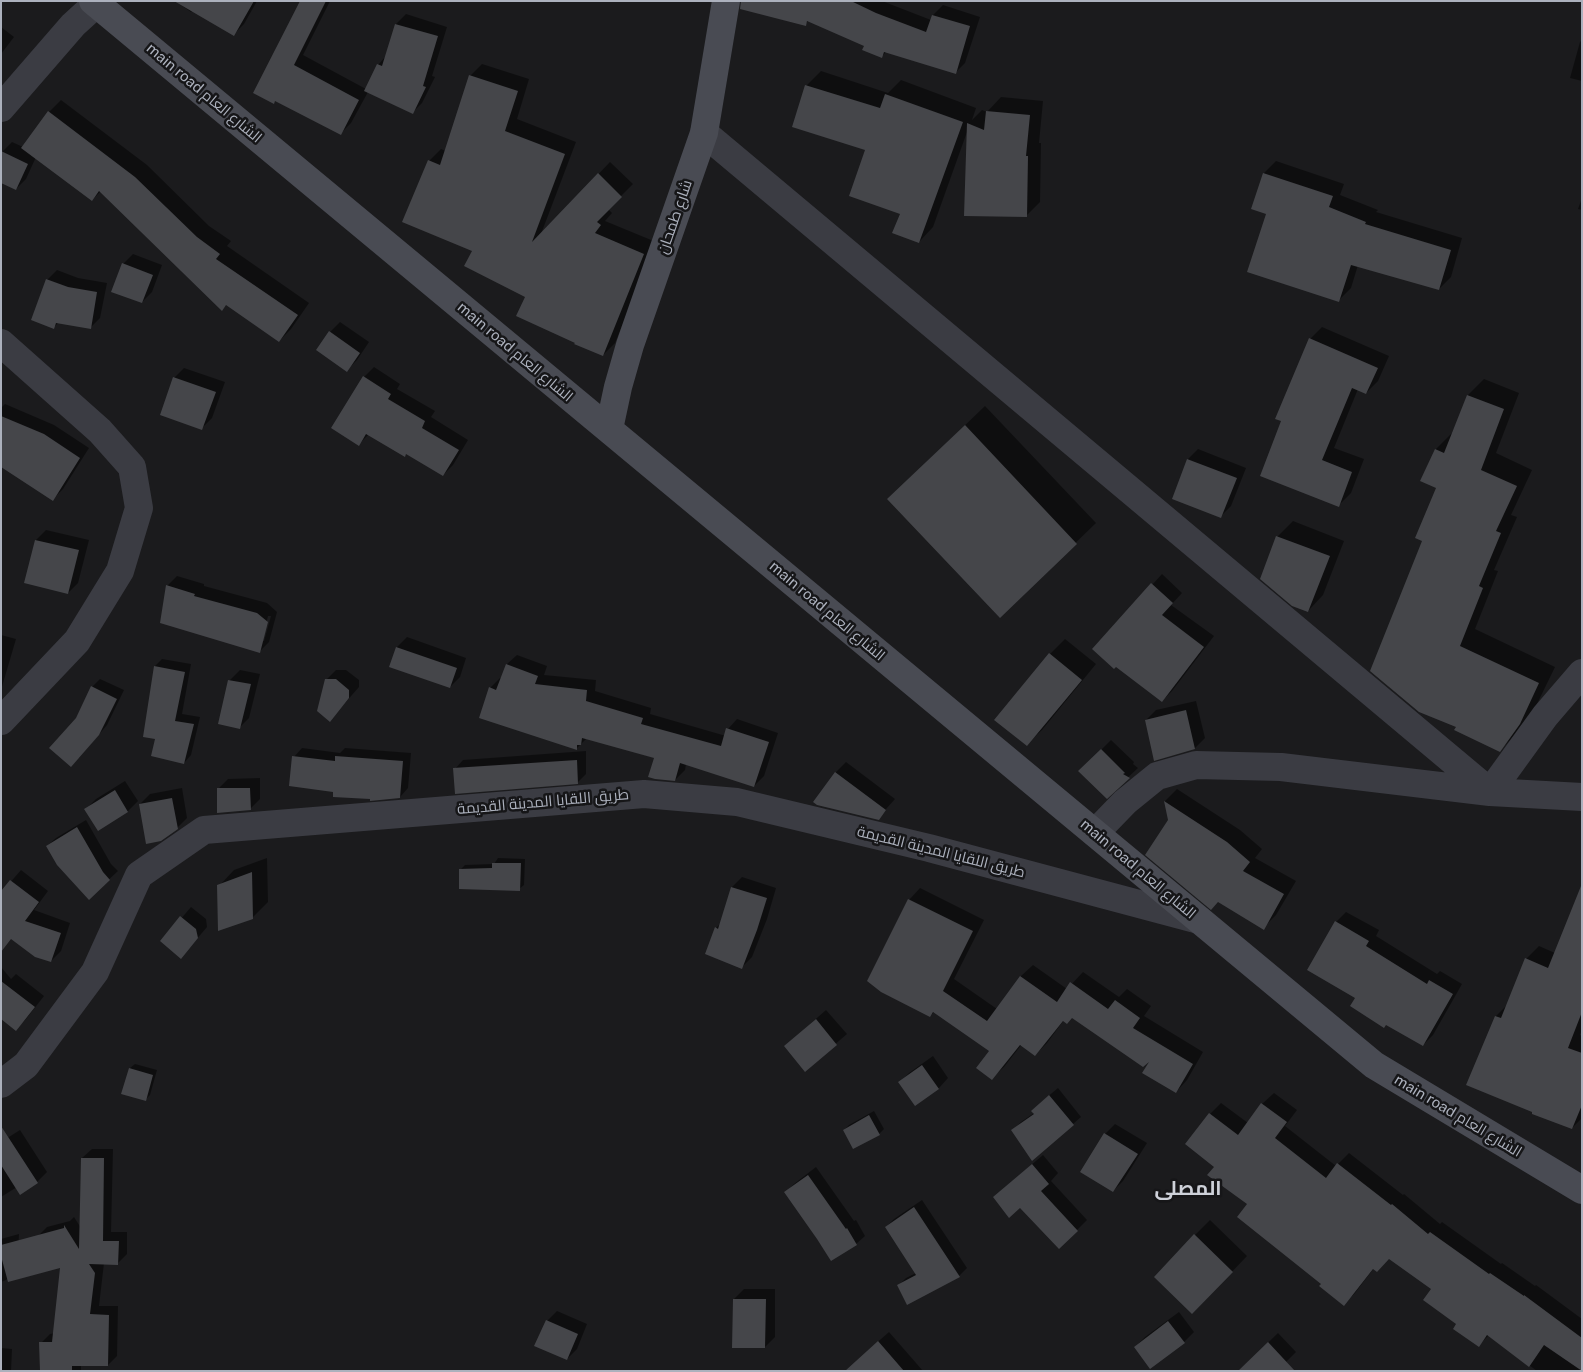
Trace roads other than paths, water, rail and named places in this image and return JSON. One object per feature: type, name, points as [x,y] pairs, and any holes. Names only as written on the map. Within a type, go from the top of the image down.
[{"type":"main road","name":"شارع طمحان","points":[[609,429],[630,345],[704,133],[726,1]]},
{"type":"main road","name":"main road الشارع العام","points":[[94,3],[1374,1065],[1582,1190]]},
{"type":"street","points":[[1,108],[94,3]]},
{"type":"street","points":[[704,133],[1490,792]]},
{"type":"street","points":[[1,343],[100,431],[132,467],[139,508],[120,571],[77,641],[1,721]]},
{"type":"street","points":[[1490,792],[1545,716],[1582,673]]},
{"type":"street","points":[[1094,833],[1125,802],[1157,776],[1196,766],[1281,767],[1490,792],[1582,798]]},
{"type":"street","name":"طريق اللقايا المدينة القديمة","points":[[1,1084],[26,1065],[95,972],[140,875],[204,830],[644,794],[736,802],[929,848],[1199,920]]},
{"type":"district","name":"المصلى","points":[[1188,1189]]}]
